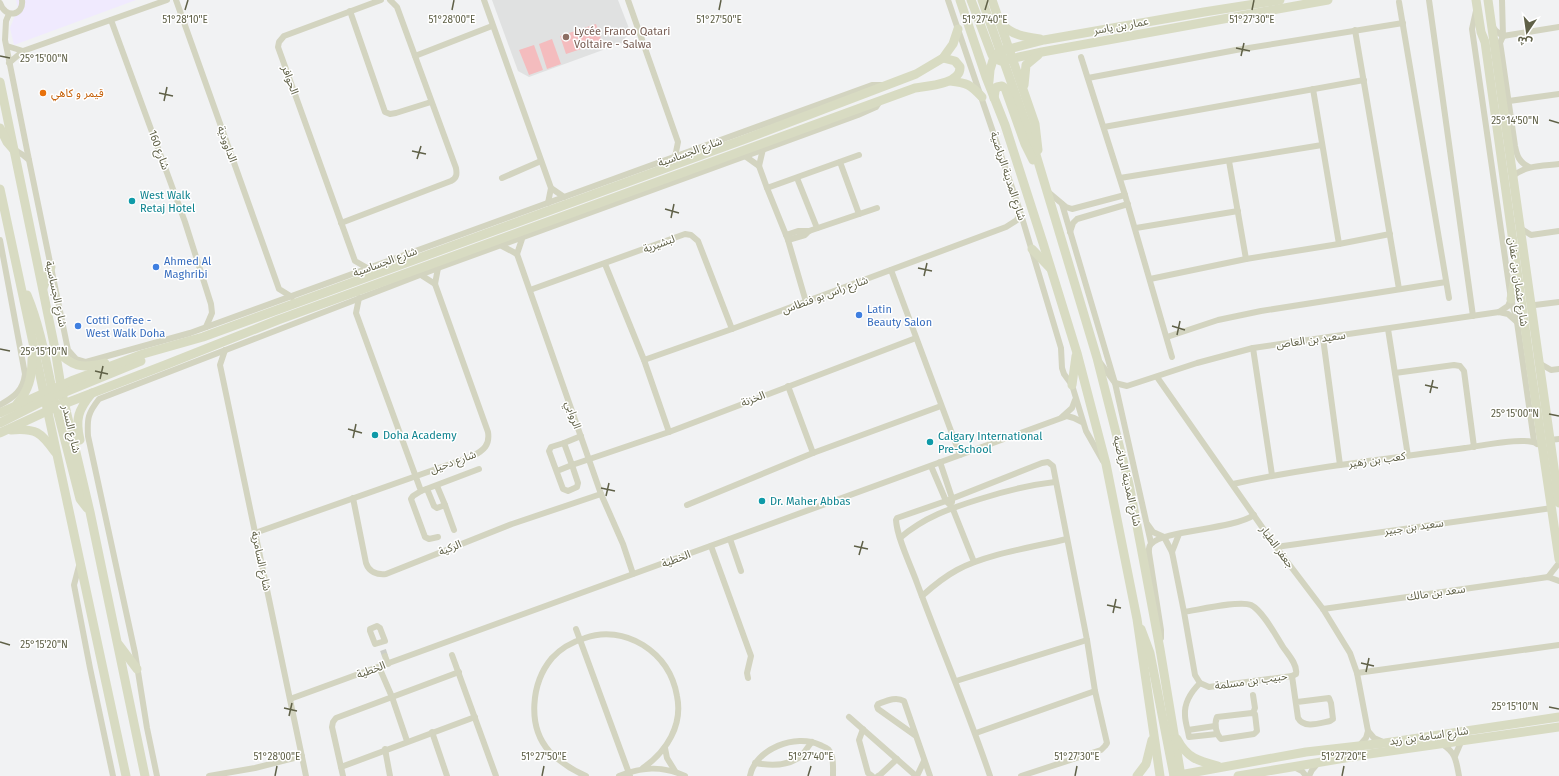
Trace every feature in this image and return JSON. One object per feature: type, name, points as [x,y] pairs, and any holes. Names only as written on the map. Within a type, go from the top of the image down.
[{"type":"street","points":[[0,2],[4,12],[14,14],[19,12],[22,7],[22,0]]},
{"type":"street","points":[[10,62],[23,51],[167,0]]},
{"type":"street","name":"الداوودية","points":[[176,0],[279,289]]},
{"type":"street","name":"الحوافر","points":[[355,261],[278,47],[279,42],[284,36],[381,0]]},
{"type":"street","points":[[341,223],[451,182],[457,174],[397,7],[390,0]]},
{"type":"street","points":[[484,0],[551,188],[548,203]]},
{"type":"street","points":[[628,0],[678,142],[675,156]]},
{"type":"street","name":"شارع المدينة الرياضية","points":[[948,0],[1027,232],[1060,348],[1064,374],[1072,385],[1082,422],[1095,448],[1106,464]]},
{"type":"street","name":"شارع المدينة الرياضية","points":[[960,0],[994,98],[1005,125],[1052,271],[1077,353],[1106,464],[1136,619],[1160,776]]},
{"type":"street","points":[[971,0],[1001,52],[1008,60],[1023,90],[1036,128],[1038,163]]},
{"type":"street","points":[[982,0],[1001,52]]},
{"type":"street","points":[[992,0],[999,20],[1001,52],[998,61],[1008,60]]},
{"type":"street","name":"عمار بن ياسر","points":[[1001,52],[1044,40],[1280,0]]},
{"type":"street","name":"عمار بن ياسر","points":[[1008,60],[1042,52],[1328,0]]},
{"type":"street","points":[[1429,0],[1473,316]]},
{"type":"street","name":"شارع عثمان بن عفان","points":[[1488,0],[1491,22],[1499,53],[1510,154],[1539,363],[1554,439],[1559,559]]},
{"type":"street","points":[[1502,0],[1503,36],[1500,43],[1499,53],[1509,101],[1518,158],[1522,163],[1529,167]]},
{"type":"street","points":[[1399,2],[1449,298]]},
{"type":"street","name":"شارع عثمان بن عفان","points":[[1476,2],[1481,32],[1485,42],[1543,452],[1556,505]]},
{"type":"street","name":"شارع عثمان بن عفان","points":[[1476,2],[1472,29],[1511,299],[1517,322],[1534,441]]},
{"type":"street","points":[[350,11],[385,112],[390,114],[396,113],[431,102]]},
{"type":"street","name":"شارع الجساسية","points":[[9,14],[5,27],[7,46],[66,341],[68,350],[76,359],[86,362],[190,333],[292,297],[390,268],[531,213],[548,203],[675,156],[872,86],[887,86]]},
{"type":"street","name":"شارع 160","points":[[111,20],[186,222],[211,304],[212,313],[206,327]]},
{"type":"street","points":[[999,20],[1006,28],[1015,33],[1044,40]]},
{"type":"street","points":[[1491,22],[1496,32],[1503,36],[1559,27]]},
{"type":"street","points":[[1088,78],[1236,50],[1403,23]]},
{"type":"street","points":[[415,56],[492,26]]},
{"type":"street","points":[[950,81],[956,78],[959,74],[960,67],[955,61],[943,58],[953,44],[958,28]]},
{"type":"street","points":[[1355,30],[1400,289]]},
{"type":"street","points":[[7,46],[23,51]]},
{"type":"street","points":[[990,86],[990,70],[1001,52]]},
{"type":"street","points":[[1023,90],[1026,65],[1042,52]]},
{"type":"street","points":[[1081,57],[1136,228],[1172,357]]},
{"type":"street","name":"شارع الجساسية","points":[[53,394],[143,354],[182,344],[333,285],[352,274],[715,150],[887,86],[916,74],[943,58]]},
{"type":"street","name":"شارع المدينة الرياضية","points":[[1008,60],[1097,358],[1129,484],[1174,732],[1177,776]]},
{"type":"street","points":[[1104,127],[1364,80]]},
{"type":"street","points":[[950,81],[968,84],[973,87],[982,97]]},
{"type":"street","name":"شارع الجساسية","points":[[3,432],[56,407],[278,320],[915,88],[950,81]]},
{"type":"street","name":"شارع السدر","points":[[0,82],[55,349],[53,394],[56,407]]},
{"type":"street","points":[[994,98],[994,91],[997,87],[1000,86],[1005,88],[1029,153],[1043,177]]},
{"type":"street","points":[[1313,90],[1339,244]]},
{"type":"street","points":[[1509,101],[1559,94]]},
{"type":"street","name":"شارع الجساسية","points":[[190,363],[438,268],[869,111],[876,107],[882,100]]},
{"type":"street","points":[[0,128],[7,142],[29,160]]},
{"type":"street","points":[[678,142],[690,151]]},
{"type":"street","points":[[1120,178],[1322,145]]},
{"type":"street","points":[[705,146],[715,150]]},
{"type":"street","points":[[1510,154],[1515,146]]},
{"type":"street","points":[[763,149],[759,166],[787,238],[806,302]]},
{"type":"street","points":[[767,188],[859,155]]},
{"type":"street","points":[[744,156],[759,166]]},
{"type":"street","points":[[721,158],[734,160]]},
{"type":"street","points":[[1229,160],[1246,259]]},
{"type":"street","points":[[502,178],[541,161]]},
{"type":"street","points":[[840,162],[859,214]]},
{"type":"street","points":[[652,172],[656,163]]},
{"type":"street","points":[[1513,176],[1519,171],[1529,167],[1559,164]]},
{"type":"street","points":[[797,178],[817,228]]},
{"type":"street","points":[[551,188],[564,197]]},
{"type":"street","name":"شارع السدر","points":[[0,189],[2,206],[32,341],[53,394],[56,407],[57,455],[126,776]]},
{"type":"street","points":[[1047,191],[1070,209],[1075,209],[1125,195]]},
{"type":"street","name":"شارع المدينة الرياضية","points":[[1062,204],[1115,382],[1148,526],[1151,543],[1149,553],[1161,630],[1160,650]]},
{"type":"street","points":[[1070,232],[1073,223],[1077,219],[1128,204]]},
{"type":"street","points":[[787,238],[805,235],[809,231],[817,228],[877,208]]},
{"type":"street","name":"شارع رأس بو فنطاس","points":[[644,360],[806,302],[1006,227],[1017,220],[1020,211]]},
{"type":"street","points":[[1136,228],[1238,212]]},
{"type":"street","points":[[532,234],[538,225]]},
{"type":"street","name":"شارع رأس بو فنطاس","points":[[1006,227],[1020,226],[1027,232]]},
{"type":"street","points":[[1520,228],[1531,235],[1559,231]]},
{"type":"street","name":"لبشيرية","points":[[530,290],[685,234],[691,235],[698,241],[732,329]]},
{"type":"street","points":[[1150,279],[1246,259],[1390,234]]},
{"type":"street","points":[[1523,245],[1531,235]]},
{"type":"street","points":[[481,246],[498,247],[517,254],[522,238]]},
{"type":"street","points":[[0,240],[25,374],[24,383],[20,392],[0,405]]},
{"type":"street","points":[[1032,249],[1052,271]]},
{"type":"street","name":"الروابي","points":[[517,254],[601,494],[623,544],[633,574]]},
{"type":"street","points":[[1524,257],[1530,268],[1539,329],[1536,338]]},
{"type":"street","points":[[352,274],[355,261],[369,269]]},
{"type":"street","points":[[381,264],[390,268]]},
{"type":"street","points":[[605,264],[644,360],[669,432]]},
{"type":"street","points":[[43,290],[51,267]]},
{"type":"street","points":[[421,275],[435,284],[438,268]]},
{"type":"street","points":[[891,270],[960,455]]},
{"type":"street","points":[[1498,312],[1508,306],[1517,271]]},
{"type":"street","points":[[18,275],[33,309],[53,394]]},
{"type":"street","points":[[378,291],[387,280]]},
{"type":"street","points":[[1167,337],[1218,320],[1261,310],[1446,282]]},
{"type":"street","name":"شارع دحيل","points":[[255,533],[473,456],[482,451],[487,445],[489,439],[488,432],[435,284]]},
{"type":"street","points":[[274,304],[279,289],[292,297]]},
{"type":"street","points":[[360,298],[356,313],[414,476],[435,508],[445,505]]},
{"type":"street","points":[[1535,305],[1559,302]]},
{"type":"street","points":[[343,305],[356,313]]},
{"type":"street","points":[[1498,312],[1508,314],[1517,322]]},
{"type":"street","name":"سعيد بن العاص","points":[[1127,386],[1253,348],[1498,312]]},
{"type":"street","points":[[1388,329],[1408,456]]},
{"type":"street","points":[[0,413],[16,405],[53,394],[154,356],[182,344],[190,333]]},
{"type":"street","name":"الخزنة","points":[[557,471],[669,432],[916,338]]},
{"type":"street","points":[[1323,338],[1340,465]]},
{"type":"street","points":[[16,405],[26,392],[29,384],[32,367],[32,341]]},
{"type":"street","points":[[1253,348],[1272,475]]},
{"type":"street","points":[[55,349],[63,358],[81,367],[95,366],[143,354]]},
{"type":"street","points":[[208,356],[220,365],[225,350]]},
{"type":"street","points":[[1072,385],[1077,353]]},
{"type":"street","points":[[1097,358],[1115,382],[1127,386],[1120,394],[1119,404]]},
{"type":"street","points":[[177,360],[190,363]]},
{"type":"street","name":"شارع السدر","points":[[157,776],[147,728],[138,669],[91,457],[87,422],[89,411],[99,399],[190,363]]},
{"type":"street","points":[[1539,363],[1551,370],[1559,369]]},
{"type":"street","name":"شارع السامرية","points":[[220,365],[306,776]]},
{"type":"street","points":[[1395,373],[1454,365],[1460,366],[1464,371],[1474,447]]},
{"type":"street","points":[[1542,382],[1551,370]]},
{"type":"street","name":"جعفر الطيار","points":[[1157,377],[1276,547],[1323,609],[1350,653],[1357,673],[1368,731]]},
{"type":"street","points":[[788,386],[813,454]]},
{"type":"street","points":[[92,393],[82,407],[77,421],[77,429],[92,499],[90,512],[145,776]]},
{"type":"street","points":[[0,423],[53,394]]},
{"type":"street","points":[[1061,419],[1072,408],[1076,398]]},
{"type":"street","points":[[687,504],[813,454],[941,406]]},
{"type":"street","points":[[56,407],[80,499],[90,512]]},
{"type":"street","name":"الخطية","points":[[290,699],[1061,419],[1070,416],[1082,422]]},
{"type":"street","points":[[3,432],[26,429],[36,431],[44,438],[57,455]]},
{"type":"street","points":[[1522,440],[1532,431]]},
{"type":"street","points":[[564,443],[578,483],[577,487],[568,491],[563,489],[550,448],[581,436]]},
{"type":"street","name":"كعب بن زهير","points":[[1233,484],[1272,475],[1340,465],[1522,440],[1534,441]]},
{"type":"street","points":[[1534,441],[1543,452]]},
{"type":"street","points":[[940,462],[949,499],[974,562]]},
{"type":"street","points":[[990,776],[976,733],[900,538],[896,522],[897,518],[1003,477],[1048,462],[1053,466],[1087,640],[1095,691],[1106,739],[1105,746],[1101,750],[1021,776]]},
{"type":"street","points":[[931,466],[949,499]]},
{"type":"street","points":[[438,537],[429,539],[424,537],[411,499],[413,496],[424,490],[479,469]]},
{"type":"street","points":[[1003,477],[1005,491]]},
{"type":"street","points":[[900,538],[911,529],[952,507],[1032,484],[1055,482]]},
{"type":"street","points":[[437,486],[454,530]]},
{"type":"street","name":"الركية","points":[[353,498],[366,563],[371,571],[386,574],[512,524],[601,494]]},
{"type":"street","name":"سعيد بن جبير","points":[[1276,547],[1556,505]]},
{"type":"street","points":[[1151,543],[1164,537],[1242,522],[1254,515]]},
{"type":"street","points":[[1148,526],[1153,532],[1164,537],[1172,552],[1184,612],[1194,675],[1200,683],[1193,690],[1188,700],[1185,715],[1189,737],[1217,734]]},
{"type":"street","points":[[1172,552],[1179,534]]},
{"type":"street","points":[[730,539],[741,571]]},
{"type":"street","points":[[922,596],[942,578],[974,562],[1067,540]]},
{"type":"street","points":[[711,546],[751,656],[747,673],[748,678]]},
{"type":"street","name":"شارع السدر","points":[[80,562],[74,585],[113,776]]},
{"type":"street","points":[[1559,563],[1548,576],[1559,581]]},
{"type":"street","name":"سعد بن مالك","points":[[1323,609],[1548,576]]},
{"type":"street","name":"حبيب بن مسلمة","points":[[1184,612],[1239,604],[1252,606],[1260,613],[1296,667],[1296,674],[1292,676],[1209,687],[1200,683]]},
{"type":"street","points":[[1136,619],[1148,646],[1177,776]]},
{"type":"street","points":[[576,629],[629,774]]},
{"type":"street","points":[[586,776],[565,766],[548,750],[538,729],[534,706],[540,677],[552,658],[566,646],[593,635],[612,634],[633,639],[653,651],[663,661],[674,682],[678,704],[677,722],[666,748],[643,768],[629,774],[619,776]]},
{"type":"street","points":[[956,682],[1087,640]]},
{"type":"street","points":[[117,643],[138,669]]},
{"type":"street","points":[[1357,673],[1559,645]]},
{"type":"street","points":[[383,650],[388,664]]},
{"type":"street","points":[[452,655],[496,776]]},
{"type":"street","points":[[379,667],[392,696],[407,741]]},
{"type":"street","points":[[343,776],[332,727],[336,718],[459,672]]},
{"type":"street","points":[[1292,676],[1297,702],[1298,718],[1300,722],[1304,724],[1330,721],[1333,719],[1329,698],[1297,702]]},
{"type":"street","points":[[976,733],[1095,691]]},
{"type":"street","points":[[1253,695],[1255,708],[1253,713],[1257,731],[1254,734],[1221,739],[1217,734],[1215,720],[1217,717],[1253,713]]},
{"type":"street","points":[[916,736],[878,709],[878,704],[895,699],[904,701],[930,776]]},
{"type":"street","points":[[341,767],[385,749],[475,717]]},
{"type":"street","points":[[849,717],[916,776],[924,760]]},
{"type":"street","name":"شارع اسامة بن زيد","points":[[1177,776],[1306,752],[1385,743],[1559,717]]},
{"type":"street","points":[[1188,730],[1216,726]]},
{"type":"street","name":"شارع اسامة بن زيد","points":[[1238,776],[1369,754],[1559,727]]},
{"type":"street","points":[[863,729],[860,740],[868,773],[872,776]]},
{"type":"street","points":[[1548,729],[1559,732]]},
{"type":"street","points":[[1368,731],[1374,738],[1385,743]]},
{"type":"street","points":[[1360,746],[1366,738],[1368,731]]},
{"type":"street","points":[[432,732],[447,776]]},
{"type":"street","points":[[1174,732],[1183,749],[1189,755],[1201,762],[1221,767]]},
{"type":"street","points":[[1137,776],[1143,769],[1147,760],[1153,733]]},
{"type":"street","points":[[750,776],[752,766],[765,753],[781,744],[800,740],[816,743],[828,749],[833,760],[832,776]]},
{"type":"street","points":[[755,763],[769,765],[789,763],[802,755],[812,742]]},
{"type":"street","points":[[1455,756],[1461,742]]},
{"type":"street","points":[[1442,744],[1455,756],[1459,776]]},
{"type":"street","points":[[666,748],[667,758],[675,771]]},
{"type":"street","points":[[385,749],[390,776]]},
{"type":"street","points":[[209,776],[255,768],[302,756]]},
{"type":"street","points":[[878,776],[897,759]]},
{"type":"street","points":[[1310,776],[1312,770],[1318,763]]},
{"type":"street","points":[[1294,767],[1306,776]]},
{"type":"street","points":[[643,768],[675,771],[685,776]]},
{"type":"shaded area","points":[[16,0],[136,0],[14,45],[10,28],[18,8]]},
{"type":"shaded area","name":"Lycée Franco Qatari Voltaire - Salwa","points":[[492,0],[618,0],[630,31],[622,43],[529,77],[518,71]]},
{"type":"shaded area","points":[[596,24],[602,42],[566,54],[560,36]]},
{"type":"shaded area","points":[[552,39],[561,64],[547,69],[539,44]]},
{"type":"shaded area","points":[[534,45],[543,70],[529,75],[519,50]]},
{"type":"tunnel","points":[[383,650],[385,656]]},
{"type":"place","name":"Lycée Franco Qatari Voltaire - Salwa","points":[[566,37]]},
{"type":"place","name":"قيمر و كاهي","points":[[43,93]]},
{"type":"place","name":"West Walk Retaj Hotel","points":[[132,201]]},
{"type":"place","name":"Ahmed Al Maghribi","points":[[156,267]]},
{"type":"place","name":"Latin Beauty Salon","points":[[859,315]]},
{"type":"place","name":"Cotti Coffee - West Walk Doha","points":[[78,326]]},
{"type":"place","name":"Doha Academy","points":[[375,435]]},
{"type":"place","name":"Calgary International Pre-School","points":[[930,442]]},
{"type":"place","name":"Dr. Maher Abbas","points":[[762,501]]}]
